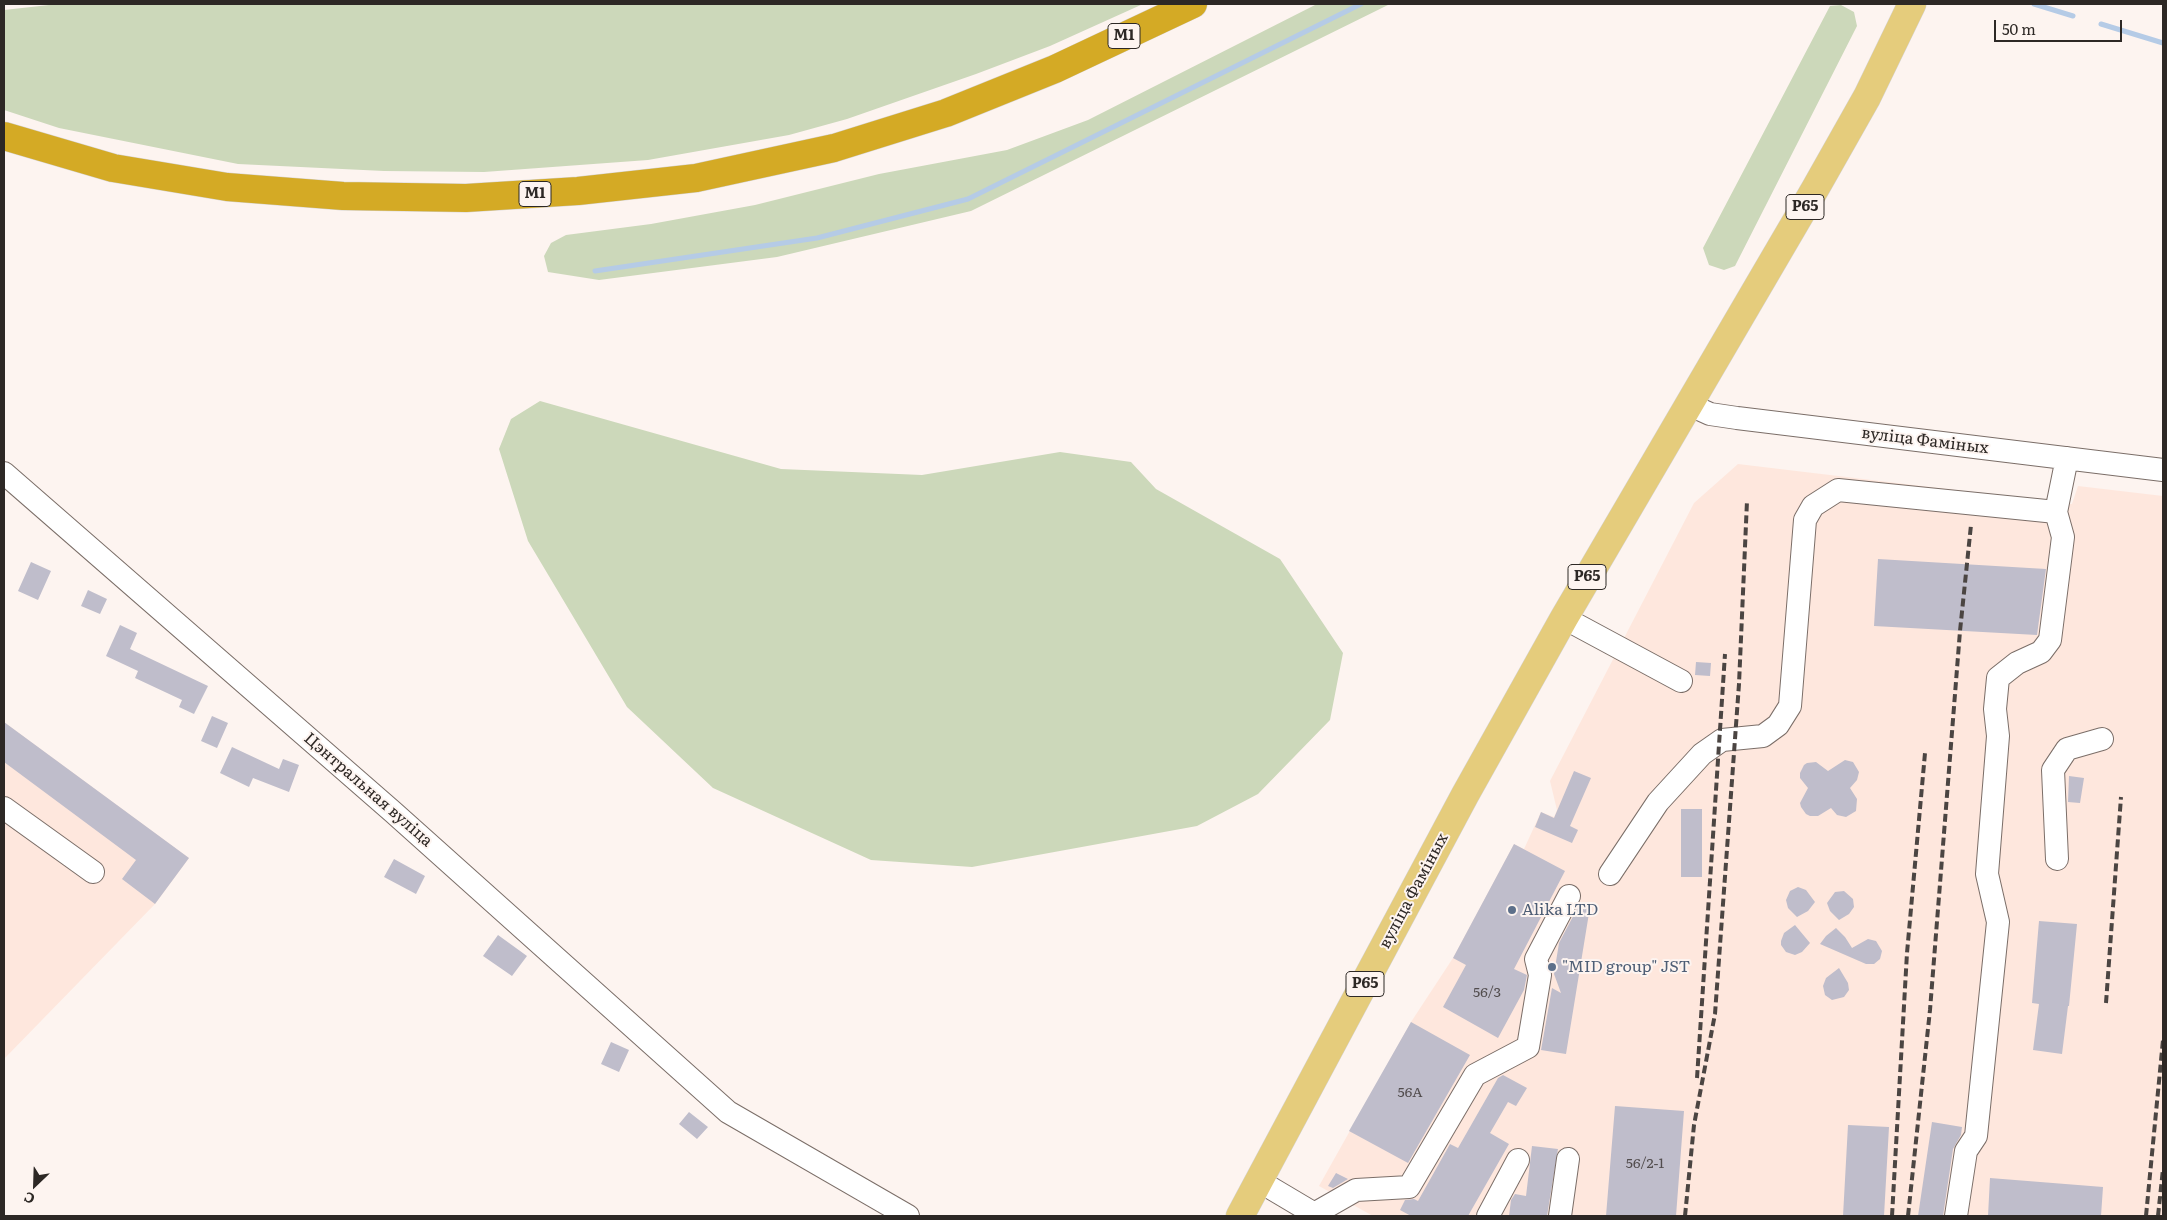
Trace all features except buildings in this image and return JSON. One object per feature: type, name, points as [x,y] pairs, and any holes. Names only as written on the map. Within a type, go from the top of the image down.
[{"type":"highway","name":"М1","points":[[4,136],[113,168],[227,187],[343,196],[466,198],[578,191],[686,179],[834,148],[946,113],[1055,69],[1193,4]]},
{"type":"main road","name":"Р65","points":[[1564,618],[1815,189],[1866,97],[1912,4]]},
{"type":"main road","name":"вуліца Фаміных","points":[[1240,1216],[1489,752],[1564,618]]},
{"type":"street","name":"вуліца Фаміных","points":[[1688,404],[1710,414],[1736,418],[2163,470]]},
{"type":"street","points":[[1956,1216],[1966,1151],[1976,1136],[1998,922],[1988,874],[1998,736],[1995,709],[1998,678],[2017,663],[2041,652],[2050,640],[2062,537],[2056,512],[2067,458]]},
{"type":"street","name":"Цэнтральная вуліца","points":[[4,473],[393,812],[728,1112],[908,1216]]},
{"type":"street","points":[[1610,874],[1658,802],[1702,754],[1722,740],[1764,736],[1778,724],[1790,706],[1806,520],[1813,506],[1822,498],[1838,490],[2056,512]]},
{"type":"street","points":[[1564,618],[1681,681]]},
{"type":"street","points":[[2057,859],[2053,770],[2067,750],[2102,739]]},
{"type":"street","points":[[4,808],[93,872]]},
{"type":"street","points":[[1259,1181],[1316,1215],[1356,1190],[1409,1187],[1475,1075],[1528,1047],[1540,975],[1536,959],[1569,896]]},
{"type":"street","points":[[1560,1216],[1568,1159]]},
{"type":"street","points":[[1488,1216],[1518,1160]]},
{"type":"shaded area","points":[[1738,464],[2072,504],[2078,486],[2163,496],[2163,1216],[1373,1216],[1319,1186],[1411,1022],[1453,958],[1514,844],[1524,849],[1541,812],[1554,817],[1557,810],[1550,781],[1694,503]]},
{"type":"shaded area","points":[[4,722],[189,858],[155,904],[4,1059]]},
{"type":"green space","points":[[58,4],[1143,4],[1050,46],[976,74],[847,119],[789,135],[648,160],[484,172],[384,171],[238,164],[59,128],[4,110],[4,10]]},
{"type":"green space","points":[[1317,4],[1390,4],[971,211],[777,257],[599,280],[548,272],[544,256],[551,243],[566,235],[651,224],[755,205],[879,174],[1007,150],[1088,120]]},
{"type":"green space","points":[[1841,5],[1854,12],[1857,26],[1735,266],[1724,270],[1709,265],[1703,248],[1830,6]]},
{"type":"green space","points":[[540,401],[781,469],[922,475],[1060,452],[1131,462],[1156,489],[1280,559],[1343,653],[1330,720],[1258,794],[1197,826],[972,867],[871,860],[713,788],[627,707],[528,541],[499,449],[511,419]]},
{"type":"waterway","points":[[595,271],[817,238],[968,199],[1361,4]]},
{"type":"waterway","points":[[2034,4],[2073,16]]},
{"type":"waterway","points":[[2101,24],[2163,43]]},
{"type":"railway","points":[[1685,1216],[1694,1125],[1715,1014],[1739,684],[1747,501]]},
{"type":"railway","points":[[1908,1216],[1930,1010],[1960,631],[1971,525]]},
{"type":"railway","points":[[1697,1078],[1725,654]]},
{"type":"railway","points":[[1892,1216],[1907,953],[1925,753]]},
{"type":"railway","points":[[2106,1003],[2121,797]]},
{"type":"railway","points":[[2146,1216],[2163,1040]]},
{"type":"railway","points":[[2158,1216],[2163,1169]]},
{"type":"place","name":"Alika LTD","points":[[1512,910]]},
{"type":"place","name":"\"MID group\" JST","points":[[1552,967]]}]
